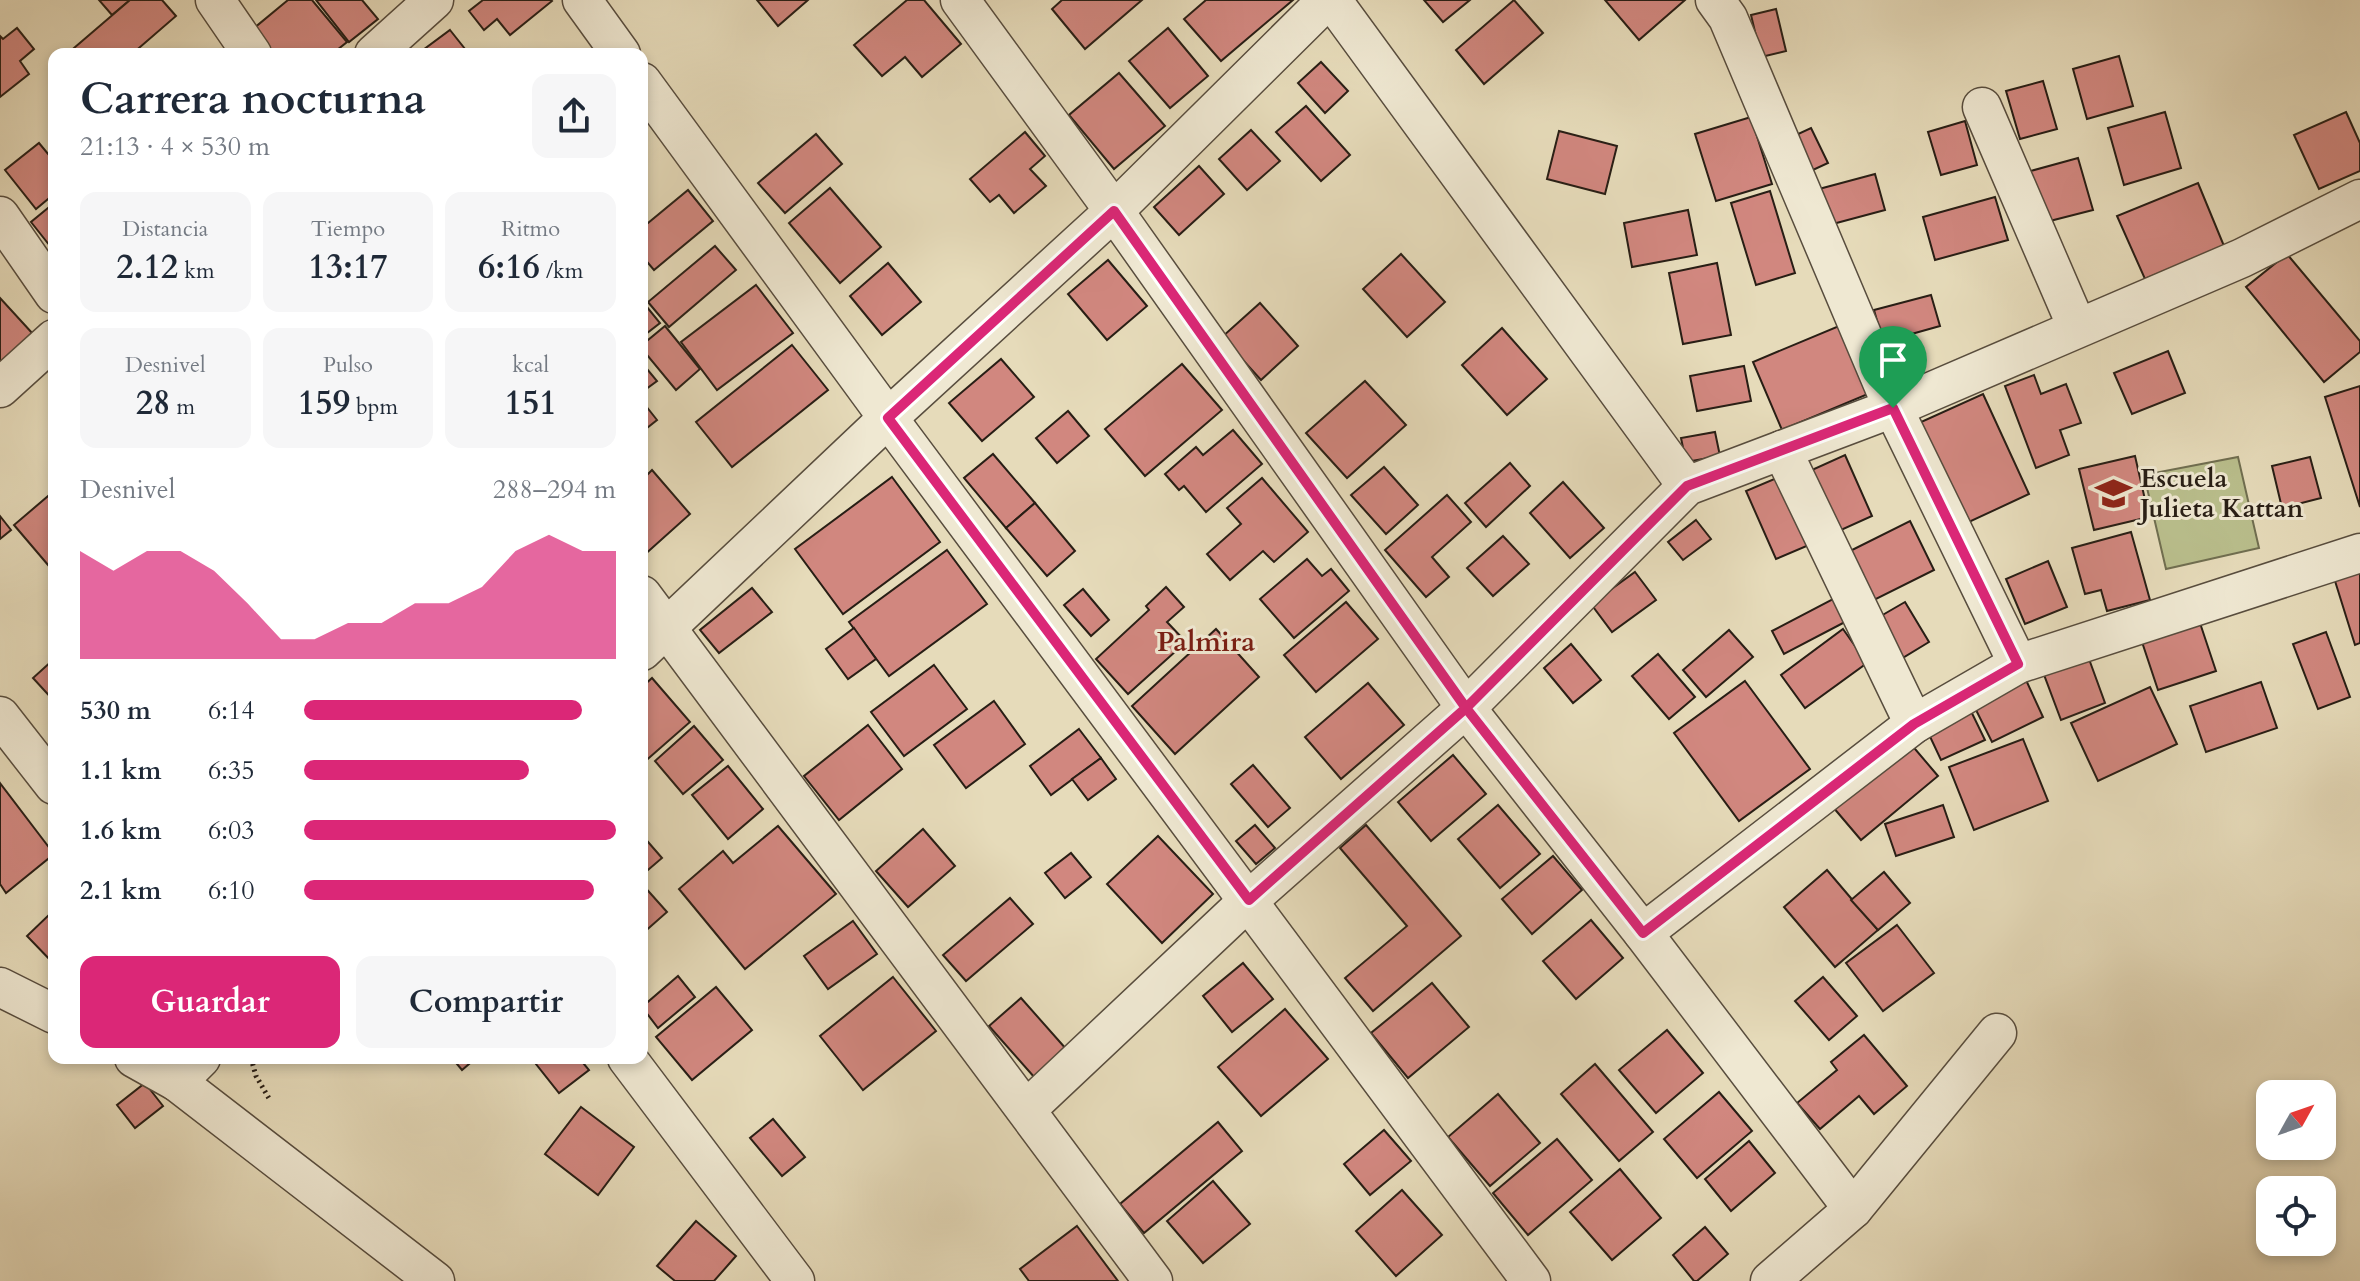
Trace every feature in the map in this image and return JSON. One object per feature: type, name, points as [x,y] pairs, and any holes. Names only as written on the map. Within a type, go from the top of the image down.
[{"type":"street","points":[[215,0],[248,48]]},
{"type":"street","points":[[381,48],[434,0]]},
{"type":"street","points":[[582,0],[617,48]]},
{"type":"street","points":[[960,0],[1114,211],[1466,708],[1643,933],[1853,1209]]},
{"type":"street","points":[[654,640],[888,418],[1114,211],[1329,0],[1687,486]]},
{"type":"street","points":[[1715,0],[1728,18],[1893,408],[2018,664]]},
{"type":"street","points":[[648,90],[888,418],[1531,1281]]},
{"type":"street","points":[[1982,107],[2077,327]]},
{"type":"street","points":[[1027,1109],[1249,900],[1466,708],[1687,486],[1893,408],[2242,258],[2360,199]]},
{"type":"street","points":[[0,216],[48,285]]},
{"type":"street","points":[[0,388],[48,344]]},
{"type":"street","points":[[1782,450],[1914,724]]},
{"type":"street","points":[[1643,933],[1914,724],[2018,664],[2360,553]]},
{"type":"street","points":[[648,618],[654,640],[1027,1109],[1153,1281]]},
{"type":"street","points":[[0,716],[48,777]]},
{"type":"street","points":[[0,987],[48,1011]]},
{"type":"street","points":[[1770,1281],[1853,1209],[1997,1033]]},
{"type":"street","points":[[162,1064],[189,1070],[435,1281]]},
{"type":"street","points":[[632,1064],[795,1281]]},
{"type":"green space","points":[[2238,457],[2259,548],[2166,569],[2144,475]]},
{"type":"building","points":[[99,0],[130,0],[112,15]]},
{"type":"building","points":[[130,0],[162,0],[176,16],[139,48],[74,48]]},
{"type":"building","points":[[288,0],[312,0],[347,42],[340,48],[268,48],[253,29]]},
{"type":"building","points":[[316,0],[362,0],[378,19],[349,42]]},
{"type":"building","points":[[483,0],[552,1],[510,35],[497,19],[484,30],[469,11]]},
{"type":"building","points":[[757,0],[808,0],[778,26]]},
{"type":"building","points":[[907,0],[924,0],[961,44],[922,77],[905,57],[882,76],[854,45]]},
{"type":"building","points":[[1062,0],[1142,0],[1085,49],[1052,9]]},
{"type":"building","points":[[1206,0],[1293,0],[1221,61],[1184,19]]},
{"type":"building","points":[[1424,0],[1470,0],[1443,22]]},
{"type":"building","points":[[1514,0],[1543,33],[1484,84],[1456,50]]},
{"type":"building","points":[[1605,0],[1685,0],[1639,40]]},
{"type":"building","points":[[1776,9],[1786,51],[1761,57],[1751,15]]},
{"type":"building","points":[[17,28],[34,49],[20,61],[29,74],[0,97],[0,36],[3,39]]},
{"type":"building","points":[[1168,28],[1208,76],[1170,108],[1129,61]]},
{"type":"building","points":[[450,30],[464,48],[426,48]]},
{"type":"building","points":[[2119,56],[2133,106],[2087,119],[2073,69]]},
{"type":"building","points":[[1321,62],[1348,91],[1325,113],[1298,83]]},
{"type":"building","points":[[1119,73],[1165,126],[1114,169],[1069,115]]},
{"type":"building","points":[[2043,81],[2057,129],[2020,139],[2006,91]]},
{"type":"building","points":[[1306,106],[1350,155],[1321,181],[1276,132]]},
{"type":"building","points":[[2165,112],[2181,168],[2124,185],[2108,128]]},
{"type":"building","points":[[2346,112],[2360,143],[2360,171],[2319,189],[2294,135]]},
{"type":"building","points":[[1751,117],[1772,184],[1716,201],[1695,134]]},
{"type":"building","points":[[1965,121],[1977,165],[1941,175],[1928,132]]},
{"type":"building","points":[[1811,128],[1828,163],[1800,176],[1783,141]]},
{"type":"building","points":[[1251,130],[1280,161],[1247,190],[1219,159]]},
{"type":"building","points":[[1559,131],[1617,146],[1605,194],[1547,179]]},
{"type":"building","points":[[1025,132],[1045,156],[1030,169],[1046,186],[1014,213],[999,195],[990,202],[970,179]]},
{"type":"building","points":[[816,134],[842,164],[785,213],[758,183]]},
{"type":"building","points":[[39,143],[48,154],[48,199],[36,209],[5,170]]},
{"type":"building","points":[[2078,158],[2093,210],[2042,223],[2027,172]]},
{"type":"building","points":[[1199,166],[1224,194],[1179,235],[1154,207]]},
{"type":"building","points":[[1875,174],[1885,210],[1829,225],[1819,189]]},
{"type":"building","points":[[2198,183],[2224,246],[2145,279],[2117,216]]},
{"type":"building","points":[[830,188],[881,247],[840,283],[789,223]]},
{"type":"building","points":[[688,190],[713,221],[654,270],[648,263],[648,223]]},
{"type":"building","points":[[1770,191],[1795,273],[1756,285],[1731,203]]},
{"type":"building","points":[[1995,197],[2008,240],[1935,260],[1923,217]]},
{"type":"building","points":[[48,208],[48,243],[31,222]]},
{"type":"building","points":[[1688,210],[1697,255],[1632,267],[1624,223]]},
{"type":"building","points":[[715,246],[736,270],[669,327],[648,302]]},
{"type":"building","points":[[1401,254],[1445,302],[1407,337],[1363,289]]},
{"type":"building","points":[[2287,254],[2360,341],[2360,352],[2324,382],[2246,287]]},
{"type":"building","points":[[1108,260],[1147,306],[1107,340],[1068,294]]},
{"type":"building","points":[[888,263],[921,302],[882,335],[850,296]]},
{"type":"building","points":[[1717,263],[1731,335],[1683,344],[1669,273]]},
{"type":"building","points":[[756,285],[793,333],[717,390],[681,342]]},
{"type":"building","points":[[1931,295],[1940,326],[1883,342],[1874,310]]},
{"type":"building","points":[[0,298],[33,334],[0,364]]},
{"type":"building","points":[[1260,303],[1298,346],[1261,380],[1222,337]]},
{"type":"building","points":[[648,308],[660,323],[648,332]]},
{"type":"building","points":[[665,326],[700,369],[676,390],[648,356],[648,340]]},
{"type":"building","points":[[1839,326],[1868,394],[1782,430],[1753,362]]},
{"type":"building","points":[[1502,328],[1547,379],[1507,415],[1462,365]]},
{"type":"building","points":[[792,345],[828,390],[732,467],[696,422]]},
{"type":"building","points":[[2168,351],[2185,393],[2132,414],[2114,373]]},
{"type":"building","points":[[1001,359],[1034,397],[982,441],[949,403]]},
{"type":"building","points":[[1182,364],[1222,410],[1145,476],[1105,429]]},
{"type":"building","points":[[1744,366],[1751,401],[1697,411],[1690,376]]},
{"type":"building","points":[[648,370],[657,381],[648,388]]},
{"type":"building","points":[[2034,375],[2041,394],[2066,384],[2081,423],[2060,430],[2069,455],[2036,468],[2005,386]]},
{"type":"building","points":[[1365,381],[1406,425],[1347,478],[1306,433]]},
{"type":"building","points":[[2360,386],[2360,507],[2325,397]]},
{"type":"building","points":[[1983,394],[2029,494],[1956,528],[1910,427]]},
{"type":"building","points":[[648,409],[657,420],[648,427]]},
{"type":"building","points":[[1068,411],[1089,436],[1057,463],[1036,438]]},
{"type":"building","points":[[1233,430],[1262,464],[1206,512],[1184,486],[1179,490],[1165,474],[1196,447],[1203,455]]},
{"type":"building","points":[[1715,432],[1720,456],[1686,462],[1681,438]]},
{"type":"building","points":[[993,454],[1035,503],[1006,528],[964,478]]},
{"type":"building","points":[[1845,455],[1872,516],[1830,535],[1803,474]]},
{"type":"building","name":"Escuela Julieta Kattan","points":[[2135,456],[2149,517],[2094,530],[2079,469]]},
{"type":"building","points":[[2310,457],[2321,498],[2282,508],[2272,466]]},
{"type":"building","points":[[1510,463],[1530,486],[1486,527],[1465,503]]},
{"type":"building","points":[[1384,467],[1418,505],[1386,534],[1351,495]]},
{"type":"building","points":[[652,470],[690,514],[648,552],[648,474]]},
{"type":"building","points":[[892,477],[940,542],[843,614],[795,549]]},
{"type":"building","points":[[1779,477],[1809,545],[1776,559],[1746,491]]},
{"type":"building","points":[[1262,478],[1308,532],[1274,562],[1263,551],[1230,580],[1207,554],[1241,524],[1227,508]]},
{"type":"building","points":[[1563,482],[1604,528],[1570,558],[1530,513]]},
{"type":"building","points":[[1447,495],[1471,522],[1432,557],[1449,577],[1426,597],[1385,550]]},
{"type":"building","points":[[48,496],[48,565],[14,525]]},
{"type":"building","points":[[1035,503],[1075,551],[1047,576],[1006,528]]},
{"type":"building","points":[[0,516],[11,530],[0,539]]},
{"type":"building","points":[[1696,520],[1711,539],[1683,560],[1668,542]]},
{"type":"building","points":[[1910,521],[1934,570],[1870,602],[1846,553]]},
{"type":"building","points":[[2131,532],[2150,600],[2107,611],[2101,590],[2085,594],[2072,548]]},
{"type":"building","points":[[1503,536],[1529,564],[1493,596],[1467,568]]},
{"type":"building","points":[[947,550],[987,604],[889,676],[849,622]]},
{"type":"building","points":[[2360,556],[2360,643],[2355,645],[2330,565]]},
{"type":"building","points":[[1307,559],[1322,576],[1331,569],[1349,591],[1294,638],[1260,599]]},
{"type":"building","points":[[2048,561],[2067,607],[2025,624],[2006,579]]},
{"type":"building","points":[[1635,572],[1656,600],[1612,632],[1591,604]]},
{"type":"building","points":[[1166,587],[1184,607],[1167,622],[1186,642],[1128,694],[1096,659],[1149,610],[1146,606]]},
{"type":"building","points":[[752,588],[772,612],[719,653],[700,630]]},
{"type":"building","points":[[1083,589],[1109,620],[1091,636],[1064,605]]},
{"type":"building","points":[[1833,599],[1845,622],[1784,654],[1772,631]]},
{"type":"building","points":[[1346,602],[1378,639],[1316,692],[1284,655]]},
{"type":"building","points":[[1905,602],[1929,642],[1891,665],[1867,624]]},
{"type":"building","points":[[2195,608],[2216,671],[2158,690],[2137,627]]},
{"type":"building","points":[[854,628],[876,659],[848,679],[826,649]]},
{"type":"building","points":[[1216,629],[1259,677],[1175,754],[1132,706]]},
{"type":"building","points":[[1843,629],[1867,663],[1805,708],[1781,675]]},
{"type":"building","points":[[1729,630],[1753,657],[1706,697],[1683,670]]},
{"type":"building","points":[[2326,632],[2350,697],[2318,709],[2293,644]]},
{"type":"building","points":[[1571,644],[1601,680],[1573,703],[1544,668]]},
{"type":"building","points":[[2085,648],[2105,703],[2061,720],[2040,664]]},
{"type":"building","points":[[1658,654],[1695,697],[1669,719],[1632,676]]},
{"type":"building","points":[[48,664],[48,694],[33,678]]},
{"type":"building","points":[[934,665],[967,709],[904,756],[871,712]]},
{"type":"building","points":[[652,678],[690,722],[648,759],[648,682]]},
{"type":"building","points":[[2026,680],[2043,717],[1992,742],[1974,706]]},
{"type":"building","points":[[1745,681],[1810,769],[1739,821],[1674,733]]},
{"type":"building","points":[[2261,682],[2277,728],[2206,752],[2190,706]]},
{"type":"building","points":[[1368,683],[1404,725],[1341,779],[1305,737]]},
{"type":"building","points":[[2150,687],[2177,744],[2098,781],[2071,723]]},
{"type":"building","points":[[994,701],[1025,744],[966,788],[934,745]]},
{"type":"building","points":[[1968,705],[1985,740],[1941,760],[1925,726]]},
{"type":"building","points":[[868,725],[902,769],[839,820],[804,776]]},
{"type":"building","points":[[694,726],[723,760],[683,794],[655,761]]},
{"type":"building","points":[[1079,729],[1101,758],[1051,795],[1030,766]]},
{"type":"building","points":[[1904,736],[1938,776],[1861,840],[1827,800]]},
{"type":"building","points":[[2023,739],[2048,801],[1974,830],[1949,767]]},
{"type":"building","points":[[1453,755],[1486,794],[1431,841],[1398,802]]},
{"type":"building","points":[[1101,758],[1116,779],[1088,800],[1072,779]]},
{"type":"building","points":[[1253,765],[1290,808],[1268,827],[1231,784]]},
{"type":"building","points":[[728,766],[763,809],[728,839],[692,795]]},
{"type":"building","points":[[0,783],[48,846],[48,859],[6,893],[0,884]]},
{"type":"building","points":[[1498,805],[1540,854],[1500,888],[1458,839]]},
{"type":"building","points":[[1943,805],[1954,837],[1896,856],[1885,824]]},
{"type":"building","points":[[1255,825],[1275,848],[1256,864],[1236,841]]},
{"type":"building","points":[[1366,825],[1461,936],[1373,1011],[1345,978],[1407,926],[1340,848]]},
{"type":"building","points":[[778,826],[836,894],[745,969],[679,889],[723,851],[733,863]]},
{"type":"building","points":[[923,829],[955,866],[908,907],[876,871]]},
{"type":"building","points":[[1158,836],[1213,894],[1162,943],[1107,884]]},
{"type":"building","points":[[648,842],[662,858],[648,870]]},
{"type":"building","points":[[1071,853],[1091,877],[1065,898],[1045,873]]},
{"type":"building","points":[[1553,856],[1582,890],[1532,934],[1502,899]]},
{"type":"building","points":[[1827,870],[1878,930],[1835,967],[1784,907]]},
{"type":"building","points":[[1884,872],[1910,903],[1878,930],[1851,900]]},
{"type":"building","points":[[648,891],[667,912],[648,929]]},
{"type":"building","points":[[1010,898],[1033,924],[966,981],[943,955]]},
{"type":"building","points":[[48,916],[48,958],[27,936]]},
{"type":"building","points":[[1591,920],[1623,958],[1576,999],[1543,961]]},
{"type":"building","points":[[853,921],[877,954],[828,989],[804,956]]},
{"type":"building","points":[[1897,925],[1934,973],[1883,1011],[1846,963]]},
{"type":"building","points":[[1243,963],[1273,999],[1232,1032],[1203,996]]},
{"type":"building","points":[[678,976],[695,997],[658,1028],[648,1015],[648,1002]]},
{"type":"building","points":[[893,977],[936,1031],[863,1090],[820,1036]]},
{"type":"building","points":[[1823,977],[1857,1016],[1829,1040],[1795,1001]]},
{"type":"building","points":[[1432,983],[1469,1027],[1408,1078],[1371,1033]]},
{"type":"building","points":[[716,987],[752,1030],[692,1080],[656,1037]]},
{"type":"building","points":[[1021,998],[1067,1050],[1035,1078],[989,1026]]},
{"type":"building","points":[[1285,1009],[1328,1059],[1261,1116],[1218,1067]]},
{"type":"building","points":[[1667,1030],[1703,1073],[1656,1113],[1619,1070]]},
{"type":"building","points":[[1864,1035],[1907,1086],[1874,1114],[1859,1096],[1820,1129],[1797,1103],[1837,1070],[1831,1062]]},
{"type":"building","points":[[536,1064],[584,1064],[589,1070],[559,1093]]},
{"type":"building","points":[[1595,1064],[1653,1132],[1619,1161],[1561,1094]]},
{"type":"building","points":[[145,1083],[163,1106],[135,1128],[117,1105]]},
{"type":"building","points":[[1719,1092],[1752,1131],[1697,1178],[1664,1139]]},
{"type":"building","points":[[1498,1094],[1540,1143],[1490,1186],[1448,1137]]},
{"type":"building","points":[[581,1107],[634,1147],[598,1195],[545,1154]]},
{"type":"building","points":[[773,1119],[805,1157],[782,1176],[750,1138]]},
{"type":"building","points":[[1218,1122],[1242,1151],[1144,1233],[1120,1204]]},
{"type":"building","points":[[1384,1130],[1411,1161],[1370,1195],[1344,1164]]},
{"type":"building","points":[[1557,1139],[1592,1180],[1528,1235],[1493,1193]]},
{"type":"building","points":[[1749,1141],[1775,1173],[1731,1211],[1705,1179]]},
{"type":"building","points":[[1620,1169],[1661,1218],[1612,1260],[1570,1212]]},
{"type":"building","points":[[1213,1181],[1250,1224],[1203,1263],[1167,1221]]},
{"type":"building","points":[[1402,1190],[1442,1235],[1396,1276],[1356,1231]]},
{"type":"building","points":[[696,1221],[736,1256],[714,1281],[675,1281],[657,1266]]},
{"type":"building","points":[[1077,1226],[1118,1281],[1029,1281],[1020,1269]]},
{"type":"building","points":[[1705,1227],[1728,1254],[1694,1281],[1673,1255]]},
{"type":"place","name":"Escuela Julieta Kattan","points":[[2114,493]]},
{"type":"district","name":"Palmira","points":[[1206,642]]},
{"type":"route","points":[[1893,408],[1687,486],[1466,708],[1249,900],[888,418],[1114,211],[1466,708],[1643,933],[1914,724],[2018,664],[1893,408]]}]
